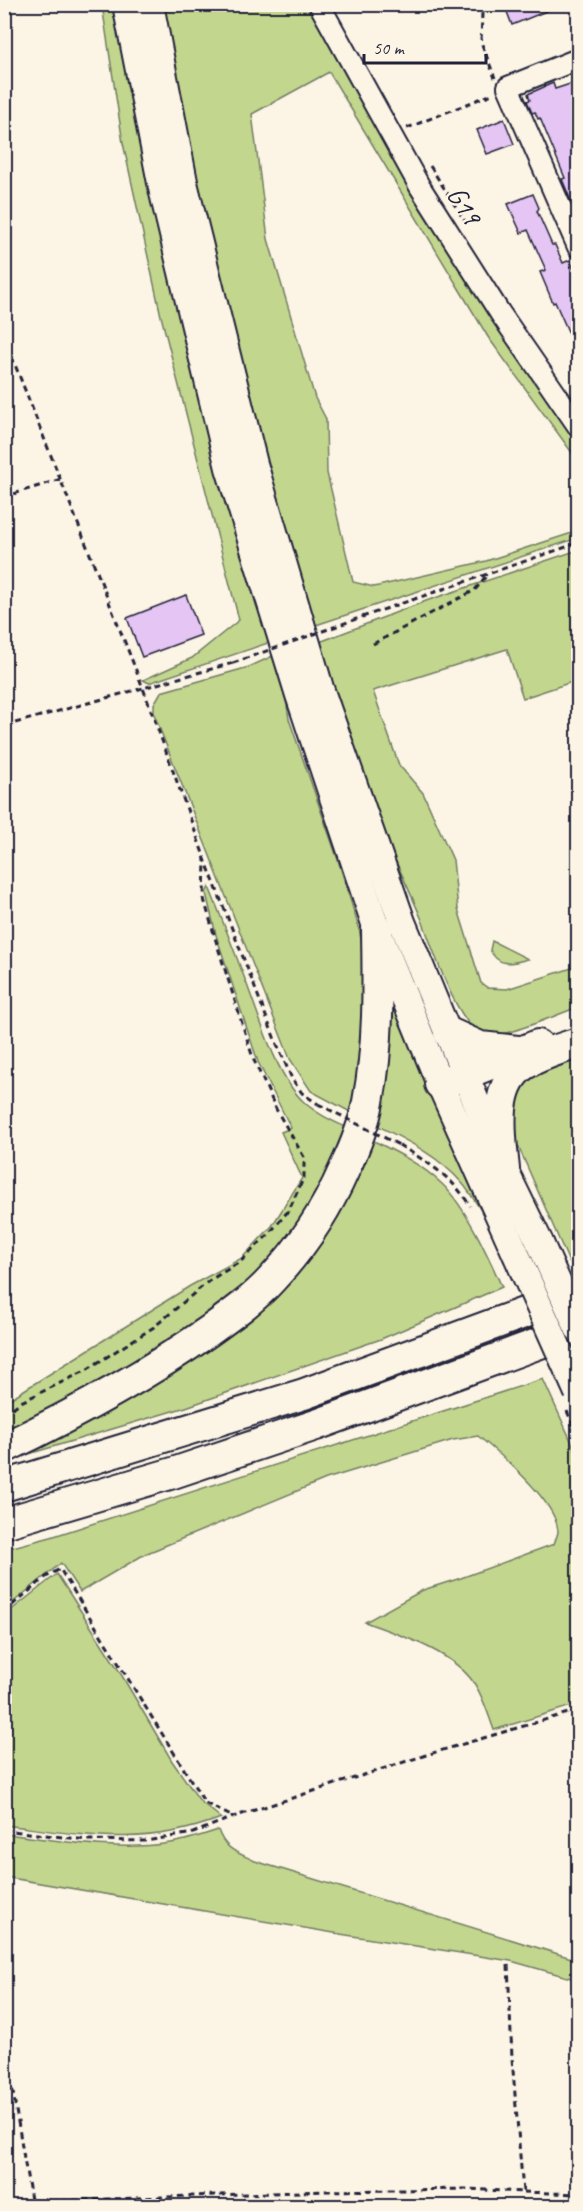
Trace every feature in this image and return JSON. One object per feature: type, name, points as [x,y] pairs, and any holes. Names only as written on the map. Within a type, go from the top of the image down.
[{"type":"highway","points":[[4,1448],[70,1416],[178,1353],[225,1319],[270,1281],[302,1243],[331,1200],[353,1152],[368,1104],[378,1027],[377,930]]},
{"type":"highway","points":[[453,1079],[579,1029]]},
{"type":"highway","points":[[449,1034],[480,1047],[521,1052]]},
{"type":"highway","points":[[504,1169],[501,1117],[503,1095],[510,1082],[520,1067],[579,1042]]},
{"type":"highway","points":[[4,1486],[304,1394],[579,1293]]},
{"type":"highway","points":[[4,1523],[173,1473],[316,1425],[579,1329]]},
{"type":"main road","points":[[126,4],[163,193],[229,468],[298,696],[377,930],[453,1079],[504,1169],[579,1329]]},
{"type":"main road","points":[[150,4],[185,187],[261,486],[320,688],[402,922],[449,1034],[453,1079],[516,1254],[573,1401]]},
{"type":"street","name":"G19","points":[[319,4],[420,187],[500,313],[571,402],[579,426]]},
{"type":"street","points":[[579,59],[504,89],[579,247]]},
{"type":"path","points":[[417,123],[504,89],[481,42],[482,13]]},
{"type":"path","points":[[425,157],[472,234]]},
{"type":"path","points":[[4,337],[143,688],[205,859],[292,1079],[302,1093],[318,1104],[399,1145],[443,1173],[455,1185],[473,1213]]},
{"type":"path","points":[[4,497],[61,479]]},
{"type":"path","points":[[4,726],[233,663],[362,616],[579,543]]},
{"type":"path","points":[[373,644],[475,590],[487,574]]},
{"type":"path","points":[[4,1414],[21,1402],[83,1372],[154,1327],[210,1280],[240,1262],[268,1235],[289,1210],[304,1177],[304,1157],[278,1111],[253,1058],[223,962],[204,899],[205,859]]},
{"type":"path","points":[[573,1401],[579,1437]]},
{"type":"path","points":[[4,1612],[46,1577],[60,1569],[205,1803],[233,1818]]},
{"type":"path","points":[[4,1830],[87,1840],[146,1841],[193,1833],[426,1755],[579,1710]]},
{"type":"path","points":[[508,1964],[512,2058],[523,2192]]},
{"type":"path","points":[[4,2038],[32,2204],[349,2190],[467,2189],[579,2194]]},
{"type":"green space","points":[[102,5],[115,5],[274,641],[149,683],[143,680],[192,658],[239,620],[161,316],[123,143]]},
{"type":"green space","points":[[161,5],[311,5],[403,173],[468,283],[503,337],[578,441],[578,461],[488,337],[329,72],[252,114],[268,239],[315,398],[326,419],[327,473],[353,582],[374,587],[486,561],[578,531],[578,538],[313,626],[270,474],[204,221]]},
{"type":"green space","points":[[578,550],[578,680],[523,698],[507,649],[373,691],[399,765],[423,793],[453,860],[458,909],[481,983],[488,988],[507,989],[578,966],[578,1007],[502,1034],[483,1035],[473,1028],[464,1016],[446,984],[422,920],[365,790],[317,643],[426,601]]},
{"type":"green space","points":[[277,654],[289,719],[338,860],[359,928],[366,968],[356,1115],[311,1091],[290,1059],[154,714],[154,704],[161,692],[249,667]]},
{"type":"green space","points":[[209,887],[270,1046],[285,1078],[309,1107],[352,1130],[307,1223],[214,1318],[5,1438],[5,1402],[190,1286],[242,1258],[272,1226],[302,1178],[281,1132],[291,1128],[258,1062],[216,935],[206,893]]},
{"type":"green space","points":[[492,941],[528,959],[511,963],[497,960],[490,950]]},
{"type":"green space","points":[[382,964],[486,1218],[453,1173],[420,1148],[372,1123]]},
{"type":"green space","points":[[578,1051],[578,1258],[569,1262],[509,1125],[524,1078]]},
{"type":"green space","points":[[368,1138],[416,1164],[434,1177],[451,1194],[476,1232],[502,1287],[381,1339],[186,1407],[22,1456],[251,1312]]},
{"type":"green space","points":[[543,1379],[578,1456],[578,1704],[494,1730],[474,1683],[453,1662],[424,1645],[365,1622],[423,1590],[554,1544],[558,1531],[548,1506],[526,1479],[478,1436],[453,1440],[326,1479],[145,1554],[80,1592],[61,1563],[5,1609],[5,1549],[51,1537]]},
{"type":"green space","points":[[57,1574],[118,1669],[172,1761],[200,1801],[221,1818],[193,1827],[139,1836],[87,1835],[5,1825],[5,1615]]},
{"type":"green space","points":[[218,1830],[228,1846],[255,1861],[578,1960],[578,1980],[511,1961],[5,1877],[5,1834],[107,1846],[128,1846],[176,1842]]},
{"type":"building","points":[[504,4],[561,4],[561,5],[512,25]]},
{"type":"building","points":[[579,81],[578,218],[562,179],[565,178],[540,118],[538,119],[535,112],[532,113],[527,101],[530,100],[528,94],[553,83],[555,89]]},
{"type":"building","points":[[504,119],[514,144],[487,154],[477,130]]},
{"type":"building","points":[[533,194],[539,208],[537,211],[552,245],[555,245],[563,263],[570,260],[579,281],[579,356],[540,272],[546,270],[528,230],[521,233],[508,204]]},
{"type":"building","points":[[186,595],[201,635],[142,657],[127,618]]}]
